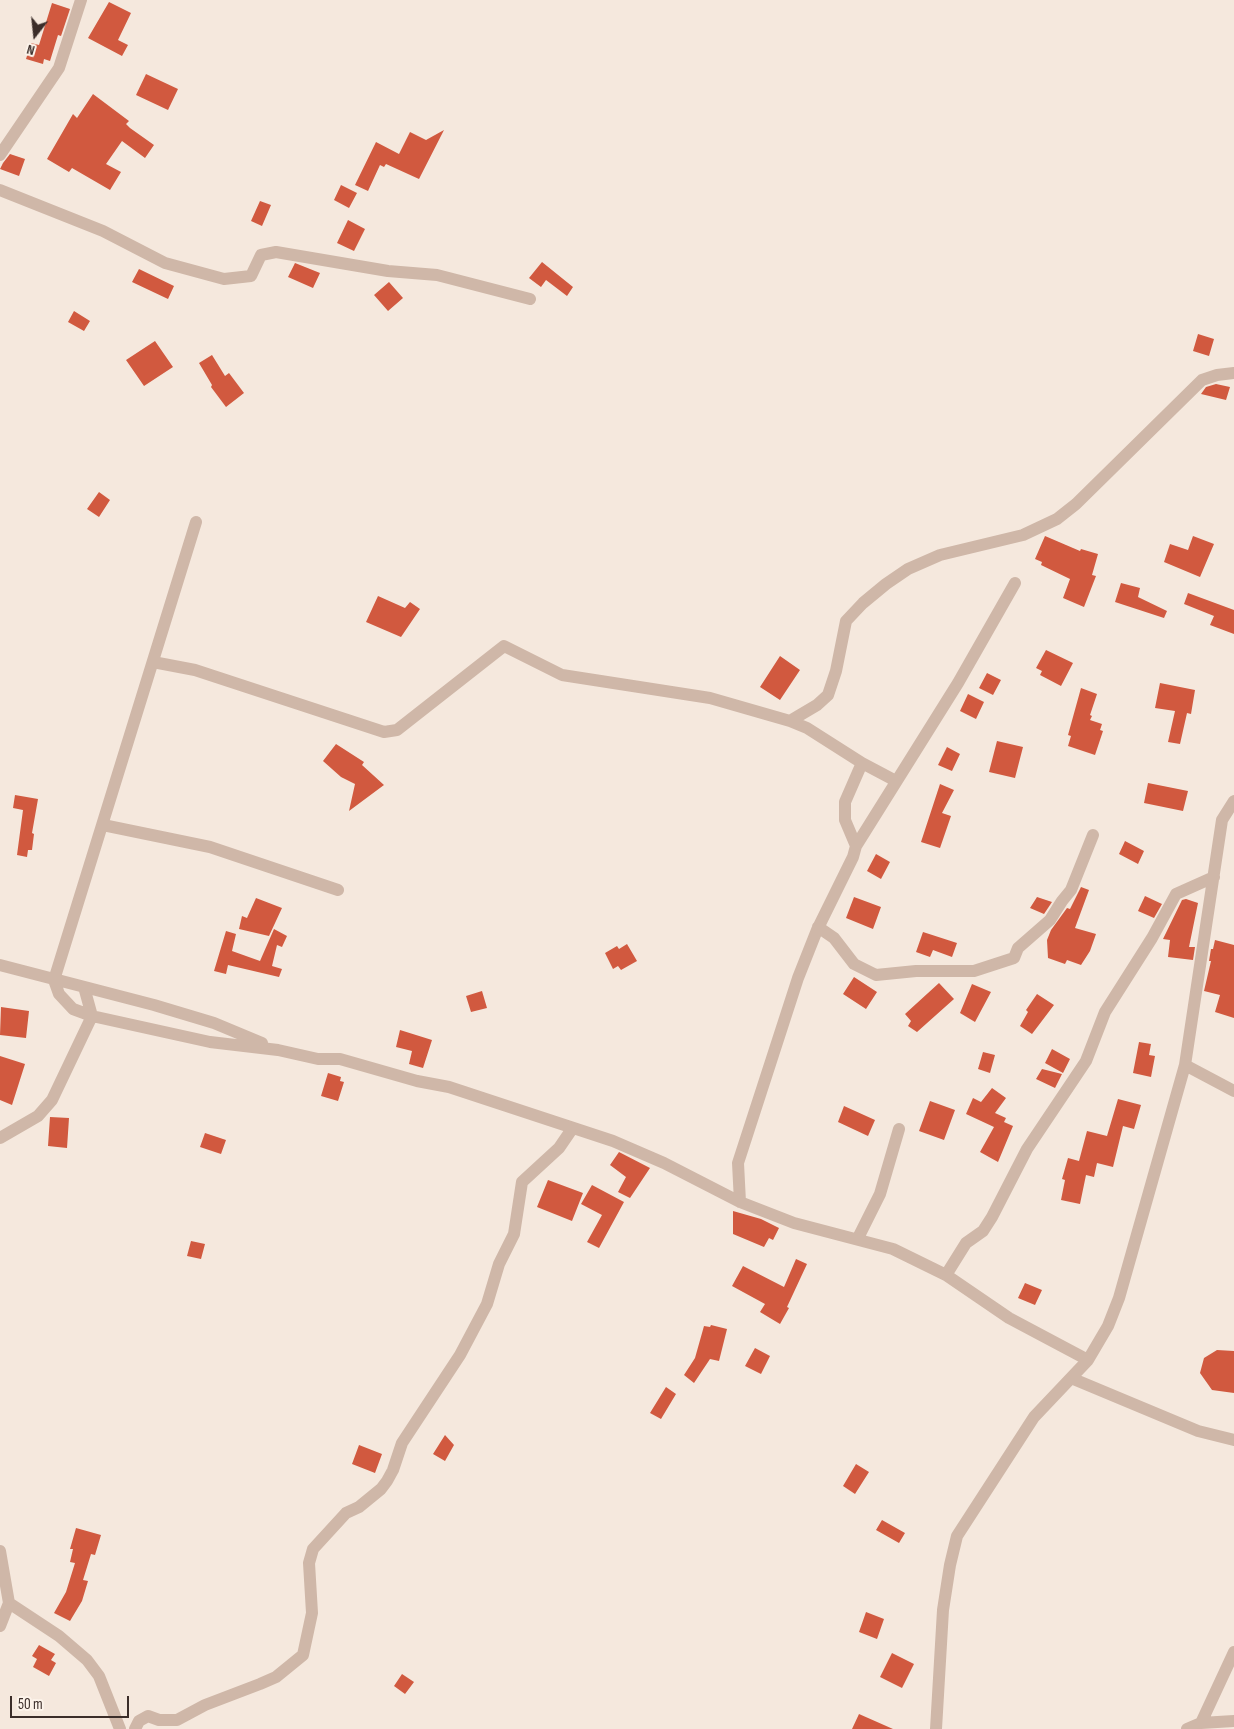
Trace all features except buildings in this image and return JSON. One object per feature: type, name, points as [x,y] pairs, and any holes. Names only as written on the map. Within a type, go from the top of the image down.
[{"type":"street","points":[[0,155],[59,68],[81,0]]},
{"type":"street","points":[[0,190],[103,231],[165,263],[224,279],[251,276],[261,255],[276,252],[388,271],[437,275],[530,299]]},
{"type":"street","points":[[790,721],[817,705],[828,695],[836,671],[846,621],[863,603],[886,584],[908,569],[940,555],[1023,535],[1057,518],[1076,504],[1202,380],[1217,375],[1234,373]]},
{"type":"street","points":[[196,522],[54,980],[59,994],[72,1009],[92,1016],[210,1042],[278,1050],[318,1059],[340,1059],[417,1082],[448,1087],[641,1152],[740,1202],[794,1223],[858,1238],[893,1249],[946,1275],[1009,1318],[1088,1360]]},
{"type":"street","points":[[740,1202],[738,1163],[798,978],[818,927],[853,857],[856,846],[958,683],[1015,583]]},
{"type":"street","points":[[153,662],[195,670],[384,732],[397,730],[504,646],[562,675],[710,698],[790,721],[807,728],[862,763],[896,781]]},
{"type":"street","points":[[856,846],[845,820],[844,809],[845,802],[862,763]]},
{"type":"street","points":[[936,1729],[943,1610],[957,1536],[1017,1440],[1034,1417],[1088,1360],[1108,1326],[1119,1298],[1185,1065],[1222,820],[1234,800]]},
{"type":"street","points":[[103,825],[210,847],[338,890]]},
{"type":"street","points":[[818,927],[834,938],[854,964],[876,975],[916,971],[974,971],[982,969],[1014,958],[1018,948],[1050,920],[1071,890],[1093,835]]},
{"type":"street","points":[[946,1275],[966,1243],[983,1231],[1027,1149],[1086,1061],[1105,1012],[1152,938],[1176,894],[1214,878]]},
{"type":"street","points":[[0,965],[154,1005],[214,1024],[278,1050]]},
{"type":"street","points":[[0,1138],[38,1116],[52,1100],[92,1016],[84,987]]},
{"type":"street","points":[[1185,1065],[1234,1091]]},
{"type":"street","points":[[134,1729],[139,1721],[148,1716],[159,1720],[176,1720],[206,1705],[276,1677],[303,1655],[312,1613],[309,1563],[313,1549],[346,1513],[359,1507],[381,1489],[394,1470],[402,1443],[460,1355],[487,1304],[499,1264],[514,1234],[522,1182],[559,1148],[572,1129]]},
{"type":"street","points":[[858,1238],[880,1194],[899,1129]]},
{"type":"street","points":[[1071,1378],[1198,1431],[1234,1440]]},
{"type":"street","points":[[0,1551],[10,1603],[0,1626]]},
{"type":"street","points":[[10,1603],[59,1636],[87,1660],[99,1676],[120,1729]]},
{"type":"street","points":[[1201,1724],[1234,1652]]},
{"type":"street","points":[[1187,1729],[1201,1724],[1234,1722]]}]
